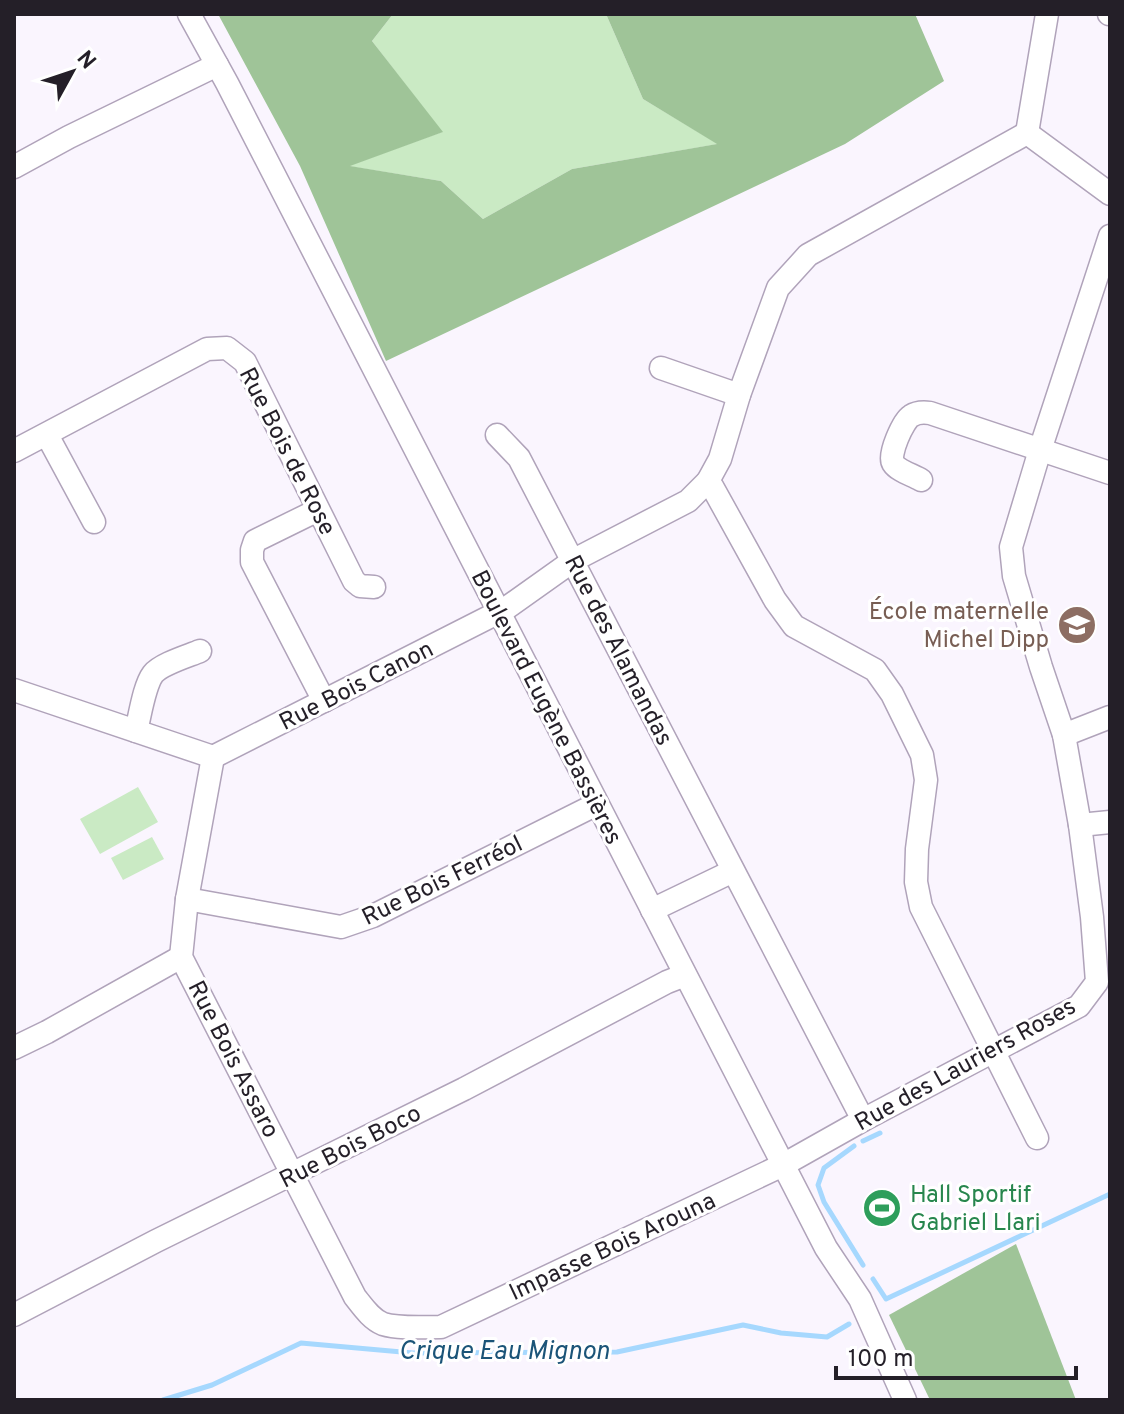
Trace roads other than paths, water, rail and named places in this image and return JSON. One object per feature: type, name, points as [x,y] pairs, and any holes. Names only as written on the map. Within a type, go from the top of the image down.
[{"type":"street","name":"Boulevard Eugène Bassières","points":[[189,14],[826,1248],[860,1299],[905,1400]]},
{"type":"street","points":[[1027,133],[1047,14]]},
{"type":"street","points":[[14,167],[217,65]]},
{"type":"street","points":[[1027,133],[1110,194]]},
{"type":"street","points":[[1027,133],[808,255],[778,288],[739,395],[720,459],[708,481],[775,600],[794,626],[875,670],[892,694],[922,755],[926,780],[917,849],[916,882],[921,907],[1037,1138]]},
{"type":"street","name":"Rue des Lauriers Roses","points":[[783,1165],[1079,1006],[1104,984],[1064,735],[1018,592],[1011,547],[1110,236]]},
{"type":"street","name":"Rue Bois de Rose","points":[[14,451],[207,349],[227,348],[245,362],[354,581],[360,586],[374,587]]},
{"type":"street","points":[[661,368],[739,395]]},
{"type":"street","points":[[921,480],[899,468],[892,462],[891,456],[904,422],[921,412],[1110,473]]},
{"type":"street","points":[[47,435],[94,522]]},
{"type":"street","name":"Rue des Alamandas","points":[[497,435],[519,458],[574,560],[863,1120]]},
{"type":"street","name":"Rue Bois Canon","points":[[213,757],[498,612],[574,560],[688,501],[708,481]]},
{"type":"street","points":[[318,510],[255,541],[252,562],[324,701]]},
{"type":"street","points":[[136,731],[153,674],[200,651]]},
{"type":"street","points":[[14,690],[213,757]]},
{"type":"street","points":[[1064,735],[1110,717]]},
{"type":"street","name":"Rue Bois Assaro","points":[[213,757],[187,899],[181,957],[355,1297],[367,1312],[382,1323],[441,1327]]},
{"type":"street","name":"Rue Bois Ferréol","points":[[187,899],[341,927],[373,916],[597,804]]},
{"type":"street","points":[[1080,825],[1110,822]]},
{"type":"street","points":[[652,910],[733,871]]},
{"type":"street","points":[[14,1048],[181,957]]},
{"type":"street","name":"Rue Bois Boco","points":[[14,1315],[685,975]]},
{"type":"street","name":"Impasse Bois Arouna","points":[[441,1327],[783,1165]]},
{"type":"waterway","points":[[863,1141],[880,1133]]},
{"type":"waterway","points":[[854,1146],[824,1168],[818,1185],[824,1202],[863,1265]]},
{"type":"waterway","name":"Crique Eau Mignon","points":[[873,1279],[886,1299],[1110,1194]]},
{"type":"waterway","name":"Crique Eau Mignon","points":[[163,1400],[212,1385],[301,1343],[413,1353],[617,1352],[743,1325],[781,1333],[827,1337],[849,1324]]},
{"type":"place","name":"École maternelle Michel Dipp","points":[[1077,625]]},
{"type":"place","name":"Hall Sportif Gabriel Llari","points":[[882,1208]]}]
